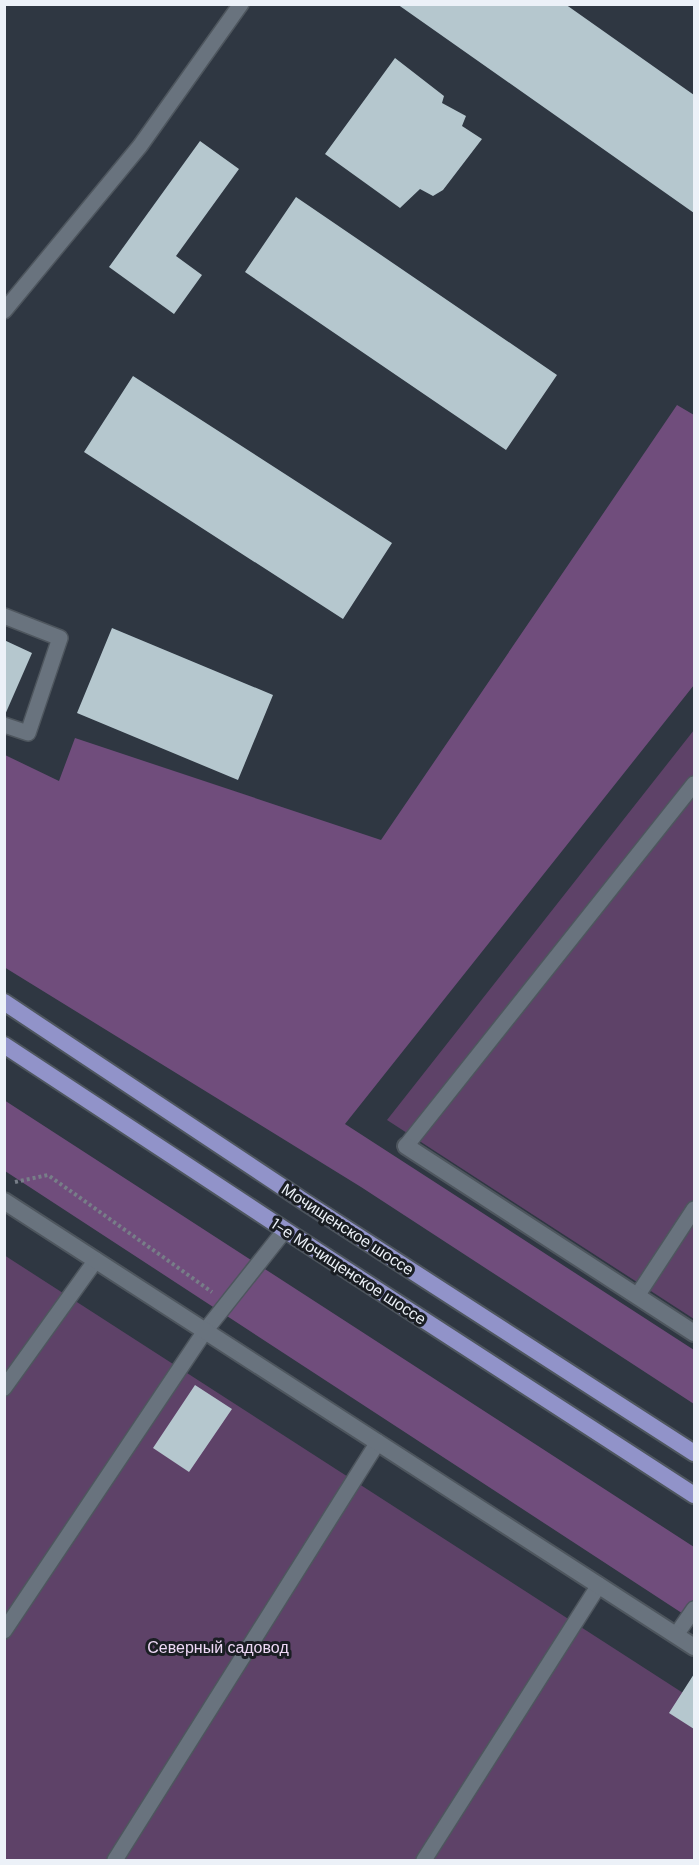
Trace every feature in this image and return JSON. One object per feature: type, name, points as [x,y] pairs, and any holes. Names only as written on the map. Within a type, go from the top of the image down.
[{"type":"main road","name":"Мочищенское шоссе","points":[[4,1002],[305,1202],[694,1453]]},
{"type":"main road","name":"1-е Мочищенское шоссе","points":[[4,1045],[694,1494]]},
{"type":"street","points":[[406,1146],[694,1333]]},
{"type":"street","points":[[4,1201],[694,1647]]},
{"type":"lane","points":[[4,311],[140,146],[241,4]]},
{"type":"lane","points":[[4,616],[60,638],[28,734],[4,725]]},
{"type":"lane","points":[[406,1146],[694,784]]},
{"type":"lane","points":[[637,1296],[694,1209]]},
{"type":"lane","points":[[4,1631],[205,1331],[285,1230]]},
{"type":"lane","points":[[4,1388],[96,1260]]},
{"type":"lane","points":[[115,1860],[378,1442]]},
{"type":"lane","points":[[424,1860],[599,1585]]},
{"type":"lane","points":[[676,1635],[694,1609]]},
{"type":"path","points":[[4,1184],[48,1174],[227,1303]]},
{"type":"green space","points":[[694,730],[694,1319],[387,1120]]},
{"type":"green space","name":"Северный садовод","points":[[4,1255],[694,1700],[694,1860],[5,1860]]},
{"type":"shaded area","points":[[677,405],[694,415],[694,685],[345,1124],[694,1350],[694,1404],[361,1187],[4,967],[5,755],[59,781],[75,738],[381,840]]},
{"type":"shaded area","points":[[4,1100],[694,1547],[694,1621],[5,1171]]},
{"type":"building","points":[[397,4],[565,4],[694,95],[694,213]]},
{"type":"building","points":[[395,58],[444,96],[442,103],[466,116],[462,126],[482,139],[443,190],[433,196],[420,189],[400,208],[325,154]]},
{"type":"building","points":[[200,141],[239,169],[176,256],[202,275],[174,314],[109,267]]},
{"type":"building","points":[[296,197],[557,375],[506,450],[245,272]]},
{"type":"building","points":[[133,376],[392,543],[343,619],[84,452]]},
{"type":"building","points":[[112,628],[273,695],[238,780],[77,713]]},
{"type":"building","points":[[4,640],[32,653],[4,717]]},
{"type":"building","points":[[195,1385],[232,1409],[189,1472],[153,1448]]},
{"type":"building","points":[[694,1674],[694,1729],[669,1713]]}]
